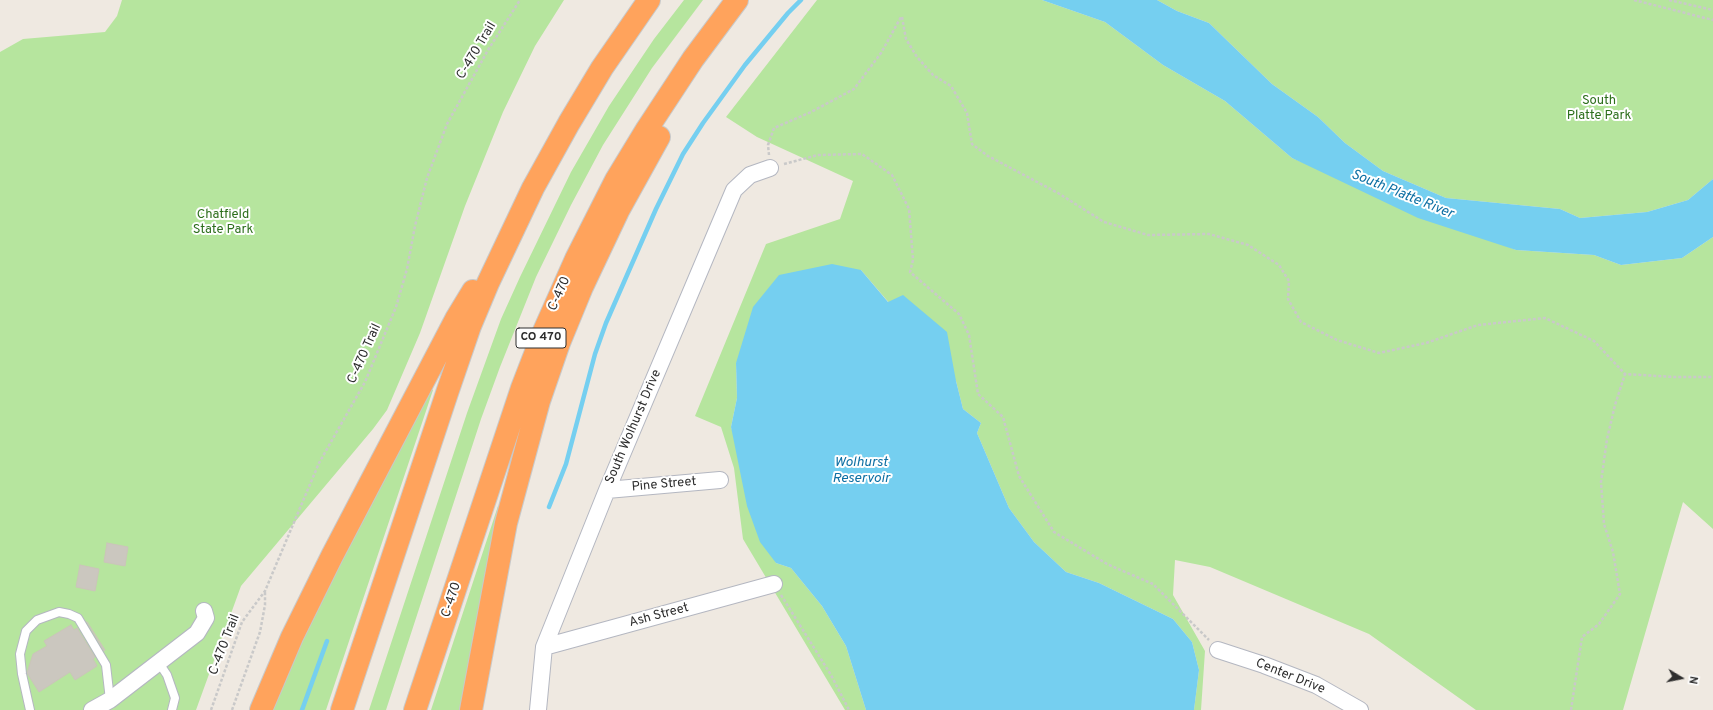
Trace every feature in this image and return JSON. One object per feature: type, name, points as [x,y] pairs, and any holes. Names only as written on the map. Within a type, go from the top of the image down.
[{"type":"highway","points":[[342,710],[454,371],[479,303],[533,188],[578,107],[649,0]]},
{"type":"highway","name":"C-470","points":[[415,710],[522,388],[544,331],[576,259],[610,192],[646,129],[693,59],[737,0]]},
{"type":"highway","points":[[471,710],[507,517],[532,421],[561,337],[604,240],[648,157],[698,75],[752,0]]},
{"type":"highway","points":[[261,710],[292,637],[357,507],[453,325],[467,301],[500,258]]},
{"type":"street","name":"South Wolhurst Drive","points":[[538,710],[544,647],[607,490],[734,190],[750,174],[770,168]]},
{"type":"street","name":"Pine Street","points":[[607,490],[720,480]]},
{"type":"street","name":"Ash Street","points":[[544,647],[774,584]]},
{"type":"street","points":[[92,710],[110,700],[197,633],[206,618],[204,611]]},
{"type":"street","name":"Center Drive","points":[[1218,650],[1264,665],[1316,685],[1360,710]]},
{"type":"lane","points":[[30,710],[22,674],[20,654],[26,631],[37,620],[59,612],[78,618],[106,665],[110,700]]},
{"type":"lane","points":[[159,663],[167,675],[175,698],[172,710]]},
{"type":"path","name":"C-470 Trail","points":[[211,710],[242,622],[265,591],[319,463],[365,382],[396,307],[407,269],[426,178],[447,124],[488,50],[520,0]]},
{"type":"path","points":[[1634,0],[1713,20]]},
{"type":"path","points":[[1669,0],[1713,10]]},
{"type":"path","points":[[1218,650],[1153,584],[1107,564],[1054,532],[1019,476],[1003,417],[978,394],[969,335],[959,314],[910,272],[913,260],[909,209],[892,175],[862,154],[818,155],[770,168],[768,145],[774,128],[811,112],[854,89],[881,53],[902,17],[906,39],[917,57],[933,75],[951,86],[967,113],[972,144],[988,156],[1058,193],[1104,222],[1148,235],[1209,234],[1248,245],[1279,265],[1289,281],[1288,299],[1301,322],[1337,340],[1379,353],[1426,343],[1478,325],[1545,318],[1594,341],[1625,374],[1674,377],[1713,377]]},
{"type":"path","points":[[1571,710],[1582,637],[1598,624],[1620,594],[1613,552],[1604,524],[1600,482],[1609,432],[1625,374]]},
{"type":"path","points":[[774,584],[831,675],[850,710]]},
{"type":"path","points":[[232,710],[260,632],[265,605],[265,591]]},
{"type":"green space","name":"Chatfield State Park","points":[[122,0],[564,0],[535,46],[503,112],[465,206],[420,333],[387,410],[373,429],[241,586],[196,710],[0,710],[0,52],[23,39],[105,32],[117,16]]},
{"type":"green space","points":[[684,0],[703,0],[652,68],[603,145],[571,205],[536,277],[481,419],[386,710],[369,710],[467,413],[501,319],[571,172],[609,106],[654,39]]},
{"type":"green space","points":[[817,0],[1042,0],[1105,22],[1163,65],[1225,101],[1292,158],[1516,250],[1594,255],[1621,265],[1682,258],[1713,237],[1713,529],[1683,502],[1623,710],[1476,710],[1369,634],[1210,567],[1175,560],[1173,595],[1205,651],[1201,710],[1194,710],[1199,670],[1192,642],[1173,619],[1099,583],[1066,572],[1034,542],[1009,508],[977,433],[981,423],[963,409],[956,381],[861,270],[736,363],[737,398],[731,427],[776,563],[791,568],[822,606],[846,646],[866,710],[845,710],[743,539],[734,468],[721,427],[695,416],[766,244],[840,219],[853,181],[757,137],[726,117]]},
{"type":"green space","name":"South Platte Park","points":[[1157,0],[1713,0],[1713,179],[1688,200],[1647,212],[1580,218],[1560,209],[1446,198],[1383,171],[1345,143],[1318,117],[1272,84],[1209,23],[1177,11]]},
{"type":"green space","points":[[429,388],[433,390],[326,710],[272,710],[311,620]]},
{"type":"green space","points":[[498,506],[501,507],[461,710],[431,710]]},
{"type":"water","name":"South Platte River","points":[[1042,0],[1157,0],[1177,11],[1209,23],[1272,84],[1318,117],[1345,143],[1383,171],[1446,198],[1560,209],[1580,218],[1647,212],[1688,200],[1713,179],[1713,237],[1682,258],[1621,265],[1594,255],[1516,250],[1418,218],[1292,158],[1225,101],[1163,65],[1105,22]]},
{"type":"water","name":"Wolhurst Reservoir","points":[[832,264],[861,270],[888,302],[903,295],[947,332],[963,409],[981,423],[977,433],[1009,508],[1034,542],[1066,572],[1099,583],[1173,619],[1192,642],[1199,670],[1194,710],[866,710],[846,646],[822,606],[791,568],[776,563],[760,542],[747,506],[731,427],[737,398],[736,363],[753,307],[779,275]]},
{"type":"building","points":[[107,543],[128,547],[125,566],[104,562]]},
{"type":"building","points":[[80,565],[99,569],[95,591],[76,587]]},
{"type":"building","points":[[87,622],[105,650],[104,651]]},
{"type":"building","points":[[71,625],[74,630],[77,628],[95,657],[93,659],[97,666],[75,680],[70,672],[39,692],[27,673],[33,654],[47,646],[44,641]]},
{"type":"waterway","points":[[549,507],[566,464],[595,354],[606,323],[656,209],[683,154],[703,123],[745,65],[788,13],[801,0]]},
{"type":"waterway","points":[[302,710],[327,641]]}]
